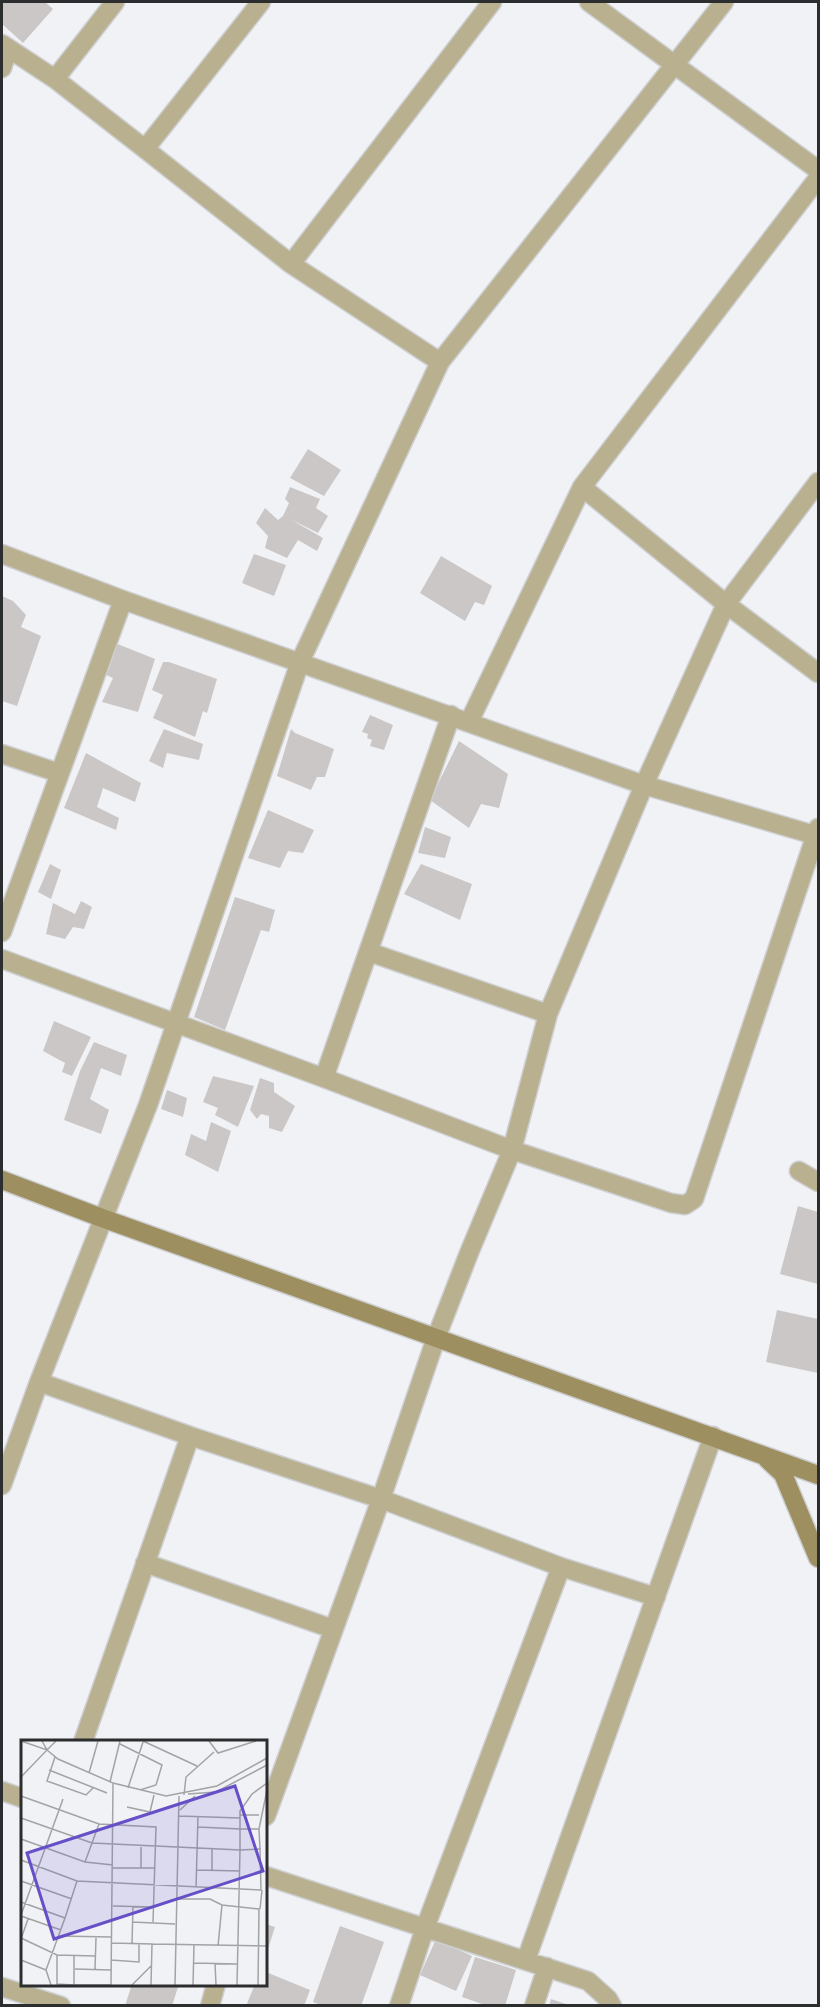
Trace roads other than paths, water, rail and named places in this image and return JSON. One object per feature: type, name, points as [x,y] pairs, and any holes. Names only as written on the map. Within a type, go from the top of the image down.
[{"type":"street","points":[[55,79],[115,2]]},
{"type":"street","points":[[145,149],[261,2]]},
{"type":"street","points":[[291,264],[492,2]]},
{"type":"street","points":[[589,2],[819,170]]},
{"type":"street","points":[[2,1485],[102,1218],[148,1105],[300,662],[440,362],[724,2]]},
{"type":"street","points":[[2,68],[5,46],[55,79],[291,264],[440,362]]},
{"type":"street","points":[[469,722],[582,487],[819,178]]},
{"type":"street","points":[[267,1813],[381,1499],[436,1338],[512,1149],[548,1014],[644,785],[726,604],[819,482]]},
{"type":"street","points":[[582,487],[726,604],[819,674]]},
{"type":"street","points":[[2,554],[123,600],[644,785],[818,833],[694,1199],[685,1205],[670,1203],[512,1149],[2,958]]},
{"type":"street","points":[[2,932],[123,600]]},
{"type":"street","points":[[324,1078],[451,715]]},
{"type":"street","points":[[2,754],[59,773]]},
{"type":"street","points":[[369,952],[548,1014]]},
{"type":"street","points":[[799,1171],[819,1182]]},
{"type":"street","points":[[2,1181],[819,1475]]},
{"type":"street","points":[[39,1382],[190,1436],[381,1499],[561,1567],[656,1597]]},
{"type":"street","points":[[84,1740],[190,1436]]},
{"type":"street","points":[[526,1960],[712,1436]]},
{"type":"street","points":[[761,1454],[783,1474],[819,1558]]},
{"type":"street","points":[[145,1563],[333,1629]]},
{"type":"street","points":[[399,2006],[425,1928],[561,1567]]},
{"type":"street","points":[[2,1791],[21,1798]]},
{"type":"street","points":[[267,1876],[588,1981],[608,1999],[612,2006]]},
{"type":"street","points":[[534,2006],[546,1967]]},
{"type":"street","points":[[210,2006],[215,1986]]},
{"type":"street","points":[[2,1987],[61,2006]]}]
